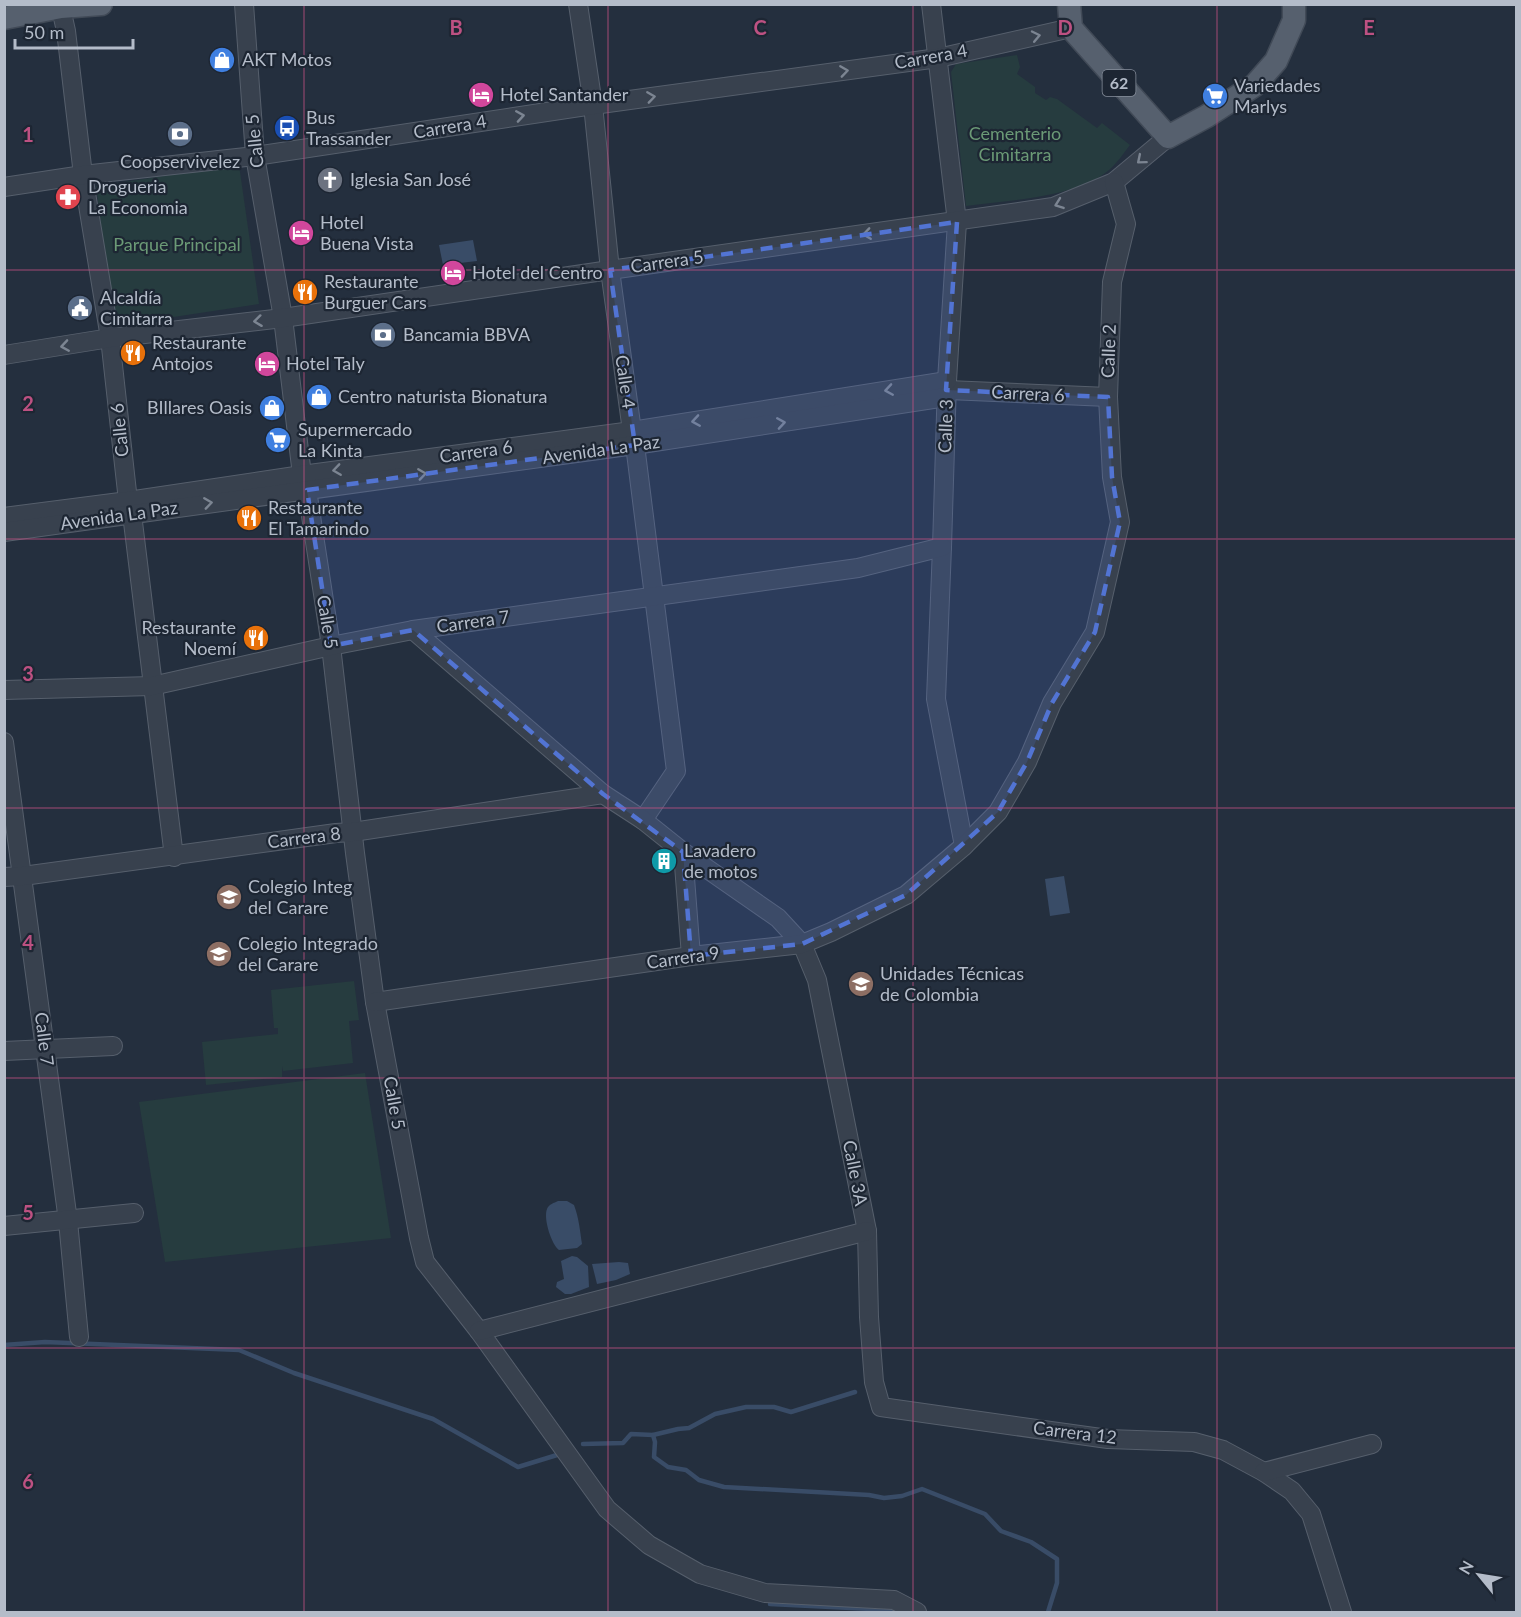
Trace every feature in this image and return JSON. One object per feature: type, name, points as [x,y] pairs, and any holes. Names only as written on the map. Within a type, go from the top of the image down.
[{"type":"main road","points":[[4,18],[61,6],[101,4]]},
{"type":"main road","points":[[1069,4],[1071,28]]},
{"type":"main road","points":[[1168,137],[1256,85],[1276,61],[1294,21],[1294,4]]},
{"type":"main road","name":"62","points":[[1071,28],[1168,137]]},
{"type":"street","name":"Calle 5","points":[[243,4],[255,156],[283,318],[304,482],[331,646],[375,1002],[425,1262],[479,1332],[607,1509],[649,1545],[700,1574],[765,1593],[894,1600],[917,1612]]},
{"type":"street","name":"Calle 4","points":[[578,4],[593,105],[610,270],[676,771],[643,820]]},
{"type":"street","name":"Calle 3","points":[[931,4],[957,222],[947,390],[936,699],[964,846]]},
{"type":"street","name":"Calle 6","points":[[61,6],[83,176],[110,338],[174,857]]},
{"type":"street","name":"Carrera 4","points":[[4,187],[255,156],[593,105],[938,58],[1071,28]]},
{"type":"street","name":"Carrera 5","points":[[4,355],[110,338],[283,318],[1053,207],[1114,182],[1168,137]]},
{"type":"street","name":"Calle 2","points":[[1114,182],[1126,224],[1112,282],[1108,398],[1112,477],[1120,522]]},
{"type":"street","name":"Carrera 6","points":[[4,517],[130,507],[633,438],[947,390],[1108,398]]},
{"type":"street","name":"Avenida La Paz","points":[[4,532],[130,507]]},
{"type":"street","name":"Carrera 9","points":[[375,1002],[691,956],[802,944],[906,895],[964,846],[998,812],[1027,762],[1052,703],[1095,632],[1120,522]]},
{"type":"street","name":"Carrera 7","points":[[4,690],[152,686],[413,630],[858,568],[942,547]]},
{"type":"street","points":[[413,630],[603,794],[643,820],[683,852],[778,918],[802,944]]},
{"type":"street","name":"Calle 7","points":[[4,742],[14,877],[45,1048],[68,1221],[79,1337]]},
{"type":"street","name":"Carrera 8","points":[[14,877],[353,832],[603,794]]},
{"type":"street","points":[[683,852],[691,956]]},
{"type":"street","name":"Calle 3A","points":[[802,944],[817,981],[867,1231],[873,1371],[881,1407]]},
{"type":"street","points":[[4,1051],[112,1046]]},
{"type":"street","points":[[4,1226],[134,1214]]},
{"type":"street","points":[[479,1332],[867,1231]]},
{"type":"street","name":"Carrera 12","points":[[881,1407],[1108,1439],[1194,1442],[1223,1450],[1264,1472],[1292,1491],[1311,1514],[1342,1612]]},
{"type":"street","points":[[1264,1472],[1372,1444]]},
{"type":"highlighted area","points":[[957,222],[946,390],[1108,397],[1112,477],[1120,522],[1095,632],[1052,703],[1027,762],[998,812],[906,895],[802,944],[691,956],[683,852],[603,794],[413,630],[331,646],[307,490],[635,445],[610,270]]},
{"type":"green space","name":"Cementerio Cimitarra","points":[[1017,55],[1020,67],[1017,74],[1035,87],[1035,93],[1046,100],[1050,97],[1057,99],[1097,128],[1102,123],[1130,145],[1109,170],[1079,187],[1041,196],[966,206],[951,72],[956,64]]},
{"type":"green space","name":"Parque Principal","points":[[239,165],[259,304],[114,326],[96,186]]},
{"type":"green space","points":[[354,981],[359,1020],[349,1021],[353,1063],[283,1071],[282,1066],[282,1077],[206,1085],[202,1042],[278,1034],[278,1028],[274,1028],[271,990]]},
{"type":"green space","points":[[365,1073],[391,1238],[165,1262],[139,1102]]},
{"type":"water","points":[[473,240],[477,261],[443,265],[439,245]]},
{"type":"water","points":[[1064,876],[1070,913],[1050,916],[1045,879]]},
{"type":"water","points":[[558,1201],[567,1201],[574,1205],[582,1244],[577,1248],[559,1250],[551,1237],[546,1213],[549,1206]]},
{"type":"water","points":[[572,1256],[577,1257],[588,1266],[589,1287],[565,1294],[556,1287],[557,1282],[564,1279],[561,1261]]},
{"type":"water","points":[[628,1263],[630,1274],[597,1284],[592,1264]]},
{"type":"waterway","points":[[4,1345],[45,1342],[239,1350],[294,1373],[433,1419],[518,1467],[557,1455]]},
{"type":"waterway","points":[[583,1444],[623,1443],[631,1434],[653,1435],[689,1428],[715,1414],[746,1407],[774,1407],[791,1412],[855,1392]]},
{"type":"waterway","points":[[653,1435],[654,1457],[668,1467],[686,1470],[699,1480],[724,1487],[869,1495],[884,1498],[902,1496],[922,1489],[985,1514],[1001,1531],[1031,1542],[1057,1559],[1057,1583],[1048,1612]]},
{"type":"waterway","points":[[770,1604],[895,1612]]},
{"type":"place","name":"AKT Motos","points":[[222,60]]},
{"type":"place","name":"Hotel Santander","points":[[481,95]]},
{"type":"place","name":"Variedades Marlys","points":[[1215,96]]},
{"type":"place","name":"Bus Trassander","points":[[287,128]]},
{"type":"place","name":"Coopservivelez","points":[[180,134]]},
{"type":"place","name":"Iglesia San José","points":[[330,180]]},
{"type":"place","name":"Drogueria La Economia","points":[[68,197]]},
{"type":"place","name":"Hotel Buena Vista","points":[[301,233]]},
{"type":"place","name":"Hotel del Centro","points":[[453,273]]},
{"type":"place","name":"Restaurante Burguer Cars","points":[[305,292]]},
{"type":"place","name":"Alcaldía Cimitarra","points":[[80,308]]},
{"type":"place","name":"Bancamia BBVA","points":[[383,335]]},
{"type":"place","name":"Restaurante Antojos","points":[[133,353]]},
{"type":"place","name":"Hotel Taly","points":[[267,364]]},
{"type":"place","name":"Centro naturista Bionatura","points":[[319,397]]},
{"type":"place","name":"BIllares Oasis","points":[[272,408]]},
{"type":"place","name":"Supermercado La Kinta","points":[[278,440]]},
{"type":"place","name":"Restaurante El Tamarindo","points":[[249,518]]},
{"type":"place","name":"Restaurante Noemí","points":[[256,638]]},
{"type":"place","name":"Lavadero de motos","points":[[664,861]]},
{"type":"place","name":"Colegio Integ del Carare","points":[[229,897]]},
{"type":"place","name":"Colegio Integrado del Carare","points":[[219,954]]},
{"type":"place","name":"Unidades Técnicas de Colombia","points":[[861,984]]}]
